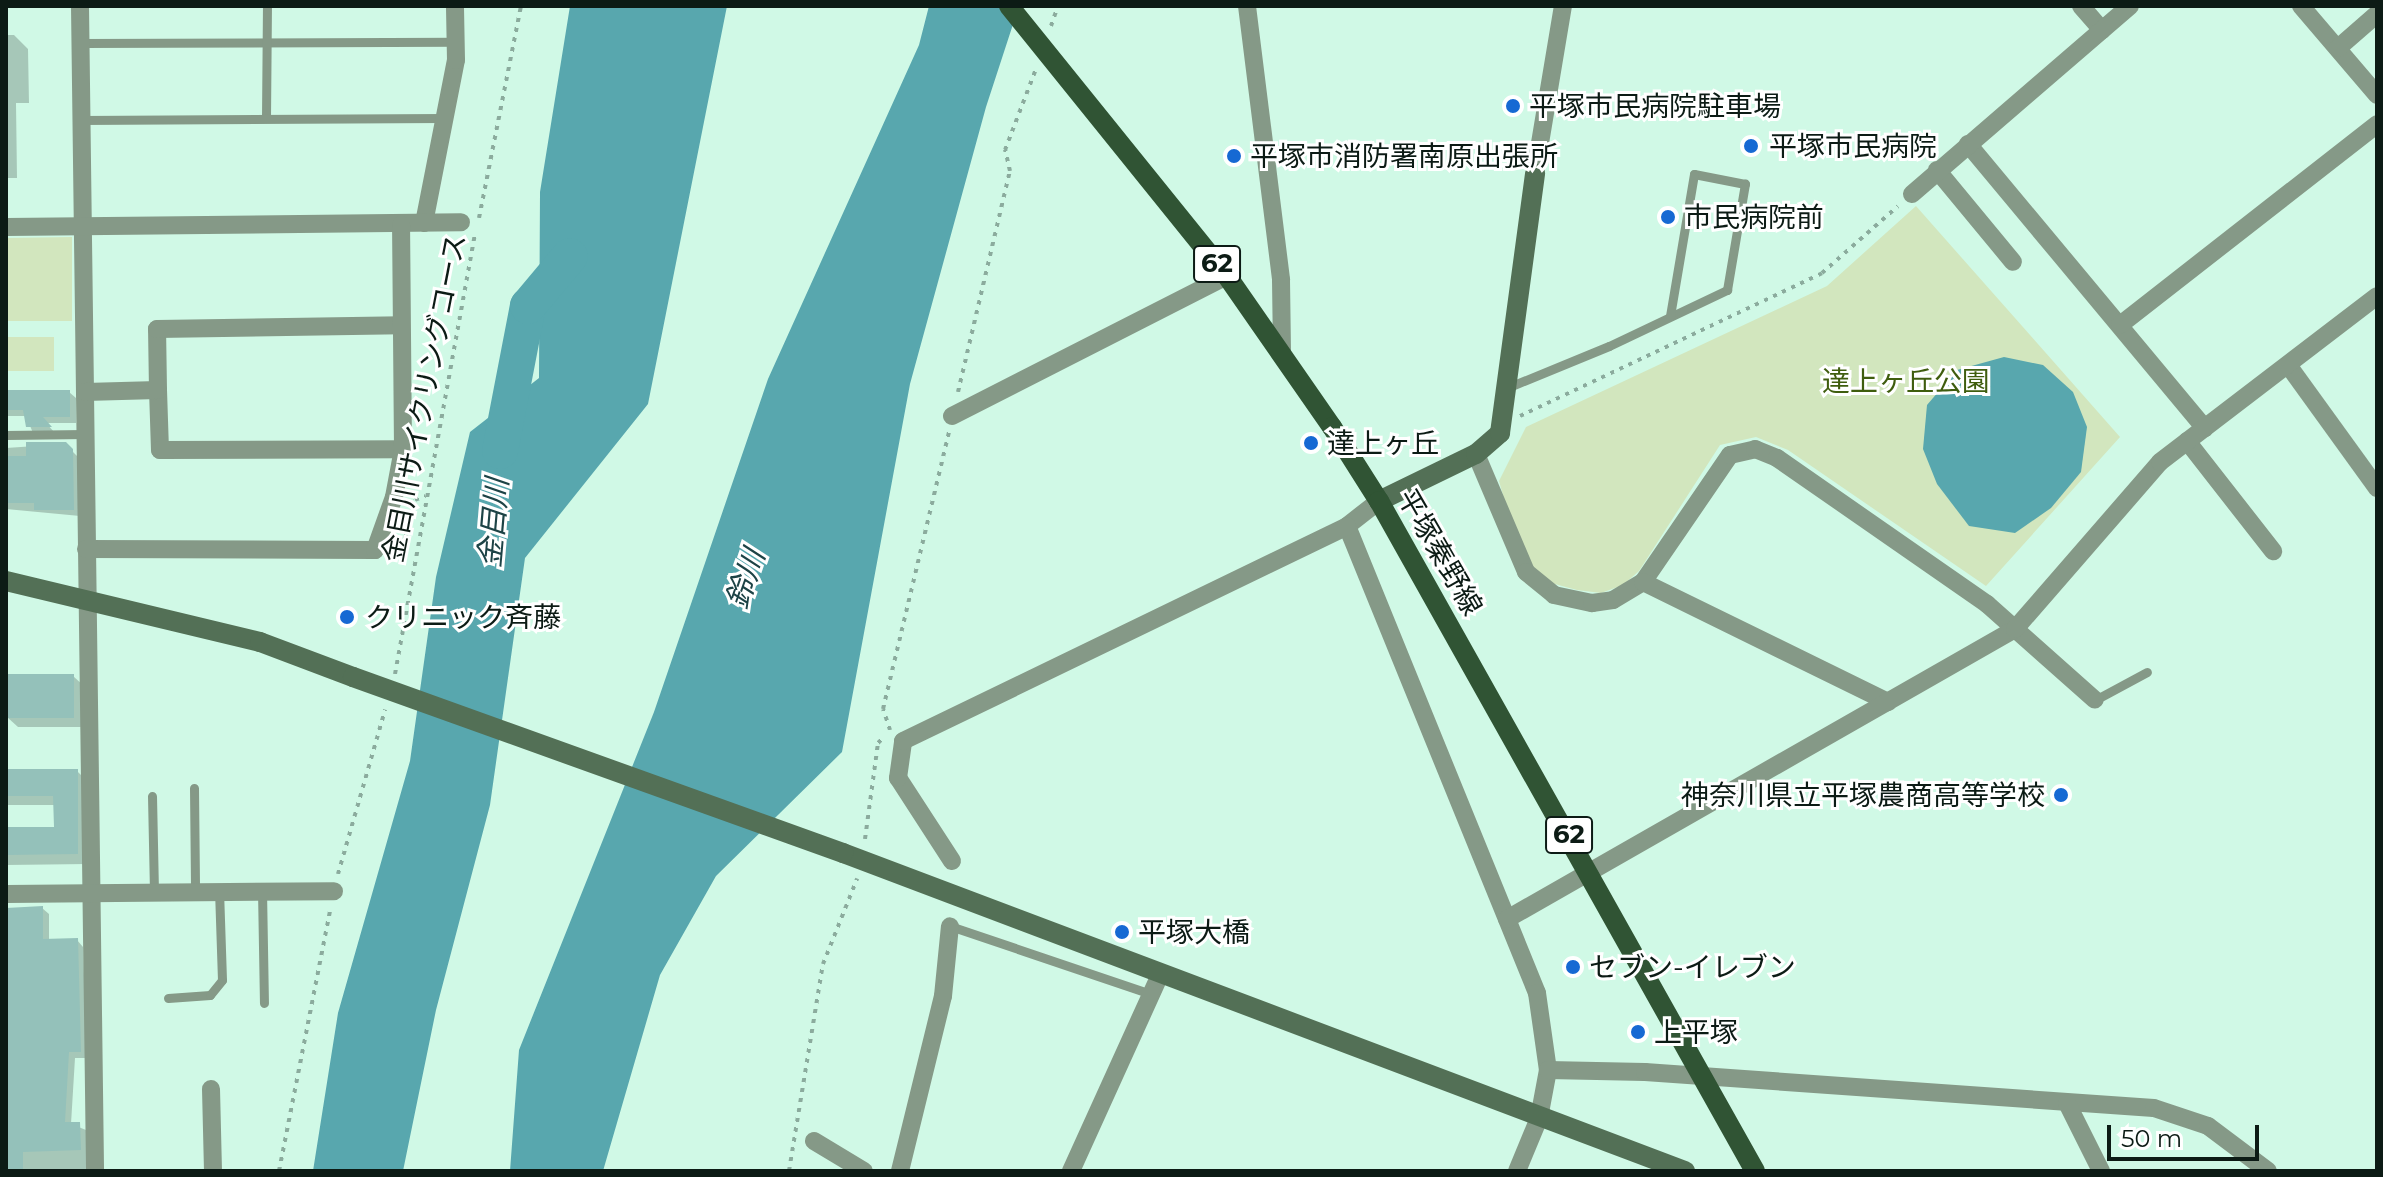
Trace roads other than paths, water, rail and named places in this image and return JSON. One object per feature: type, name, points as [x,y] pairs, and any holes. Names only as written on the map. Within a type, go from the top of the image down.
[{"type":"main road","name":"平塚秦野線","points":[[1009,6],[1227,276],[1282,351],[1379,501],[1591,874],[1698,1076],[1755,1171]]},
{"type":"street","points":[[80,6],[85,597],[95,1171]]},
{"type":"street","points":[[424,223],[456,42],[455,6]]},
{"type":"street","points":[[1247,6],[1281,280],[1282,351]]},
{"type":"street","points":[[952,861],[898,778],[903,741],[1347,526],[1379,501],[1476,454],[1505,423],[1516,288],[1563,6]]},
{"type":"street","points":[[2081,6],[2102,30]]},
{"type":"street","points":[[1912,194],[2130,6]]},
{"type":"street","points":[[2301,6],[2377,95]]},
{"type":"street","points":[[2338,48],[2377,14]]},
{"type":"street","points":[[2120,325],[2377,124]]},
{"type":"street","points":[[1968,144],[2205,428]]},
{"type":"street","points":[[1937,170],[2013,262]]},
{"type":"street","points":[[6,227],[461,222]]},
{"type":"street","points":[[86,549],[375,550],[394,497],[403,449],[401,225]]},
{"type":"street","points":[[952,416],[1227,276]]},
{"type":"street","points":[[1507,919],[1591,874],[2015,629],[2160,462],[2377,296]]},
{"type":"street","points":[[401,325],[157,329],[160,450],[403,449]]},
{"type":"street","points":[[2288,365],[2377,488]]},
{"type":"street","points":[[85,392],[158,390]]},
{"type":"street","points":[[2187,441],[2273,551]]},
{"type":"street","points":[[1476,454],[1517,556],[1538,585],[1554,595],[1592,603],[1621,597],[1643,582],[1730,455],[1755,449],[1777,458],[2015,629],[2095,700]]},
{"type":"street","points":[[1347,526],[1537,993],[1548,1070],[1539,1118],[1517,1171]]},
{"type":"street","points":[[6,581],[85,597],[260,642],[843,853],[1685,1171]]},
{"type":"street","points":[[1643,582],[1888,702]]},
{"type":"street","points":[[6,894],[334,891]]},
{"type":"street","points":[[900,1171],[943,996],[950,926]]},
{"type":"street","points":[[1071,1171],[1148,993],[1161,973]]},
{"type":"street","points":[[1548,1070],[1698,1076],[2154,1108],[2208,1126],[2268,1171]]},
{"type":"street","points":[[211,1089],[213,1171]]},
{"type":"street","points":[[2067,1103],[2101,1171]]},
{"type":"street","points":[[814,1141],[864,1171]]},
{"type":"lane","points":[[266,118],[267,6]]},
{"type":"lane","points":[[81,43],[456,42]]},
{"type":"lane","points":[[80,120],[444,118]]},
{"type":"lane","points":[[1509,387],[1670,316],[1727,290],[1745,184],[1694,174],[1670,316]]},
{"type":"lane","points":[[6,435],[85,434]]},
{"type":"lane","points":[[2095,700],[2147,672]]},
{"type":"lane","points":[[194,788],[195,892]]},
{"type":"lane","points":[[152,796],[154,892]]},
{"type":"lane","points":[[262,890],[264,1003]]},
{"type":"lane","points":[[168,998],[210,995],[222,980],[219,891]]},
{"type":"lane","points":[[950,926],[1148,993]]},
{"type":"water","points":[[570,6],[727,6],[648,404],[525,558],[490,805],[436,1010],[403,1171],[313,1171],[338,1013],[410,761],[436,577],[470,432],[539,378],[540,192]]},
{"type":"water","name":"鈴川","points":[[929,6],[1019,6],[986,107],[910,384],[842,752],[716,876],[660,975],[603,1171],[510,1171],[519,1050],[654,712],[768,379],[919,45]]},
{"type":"water","points":[[2004,357],[2043,365],[2073,392],[2087,427],[2081,472],[2051,508],[2015,533],[1969,526],[1937,484],[1923,449],[1927,405],[1957,370]]},
{"type":"waterway","name":"金目川","points":[[500,451],[528,306],[570,256]]},
{"type":"place","name":"平塚市民病院駐車場","points":[[1513,106]]},
{"type":"place","name":"平塚市民病院","points":[[1751,146]]},
{"type":"place","name":"平塚市消防署南原出張所","points":[[1234,156]]},
{"type":"place","name":"市民病院前","points":[[1668,217]]},
{"type":"place","name":"達上ヶ丘","points":[[1311,443]]},
{"type":"place","name":"クリニック斉藤","points":[[347,617]]},
{"type":"place","name":"神奈川県立平塚農商高等学校","points":[[2061,795]]},
{"type":"place","name":"平塚大橋","points":[[1122,932]]},
{"type":"place","name":"セブン-イレブン","points":[[1573,967]]},
{"type":"place","name":"上平塚","points":[[1638,1032]]},
{"type":"park label","name":"達上ヶ丘公園","points":[[1906,381]]}]
